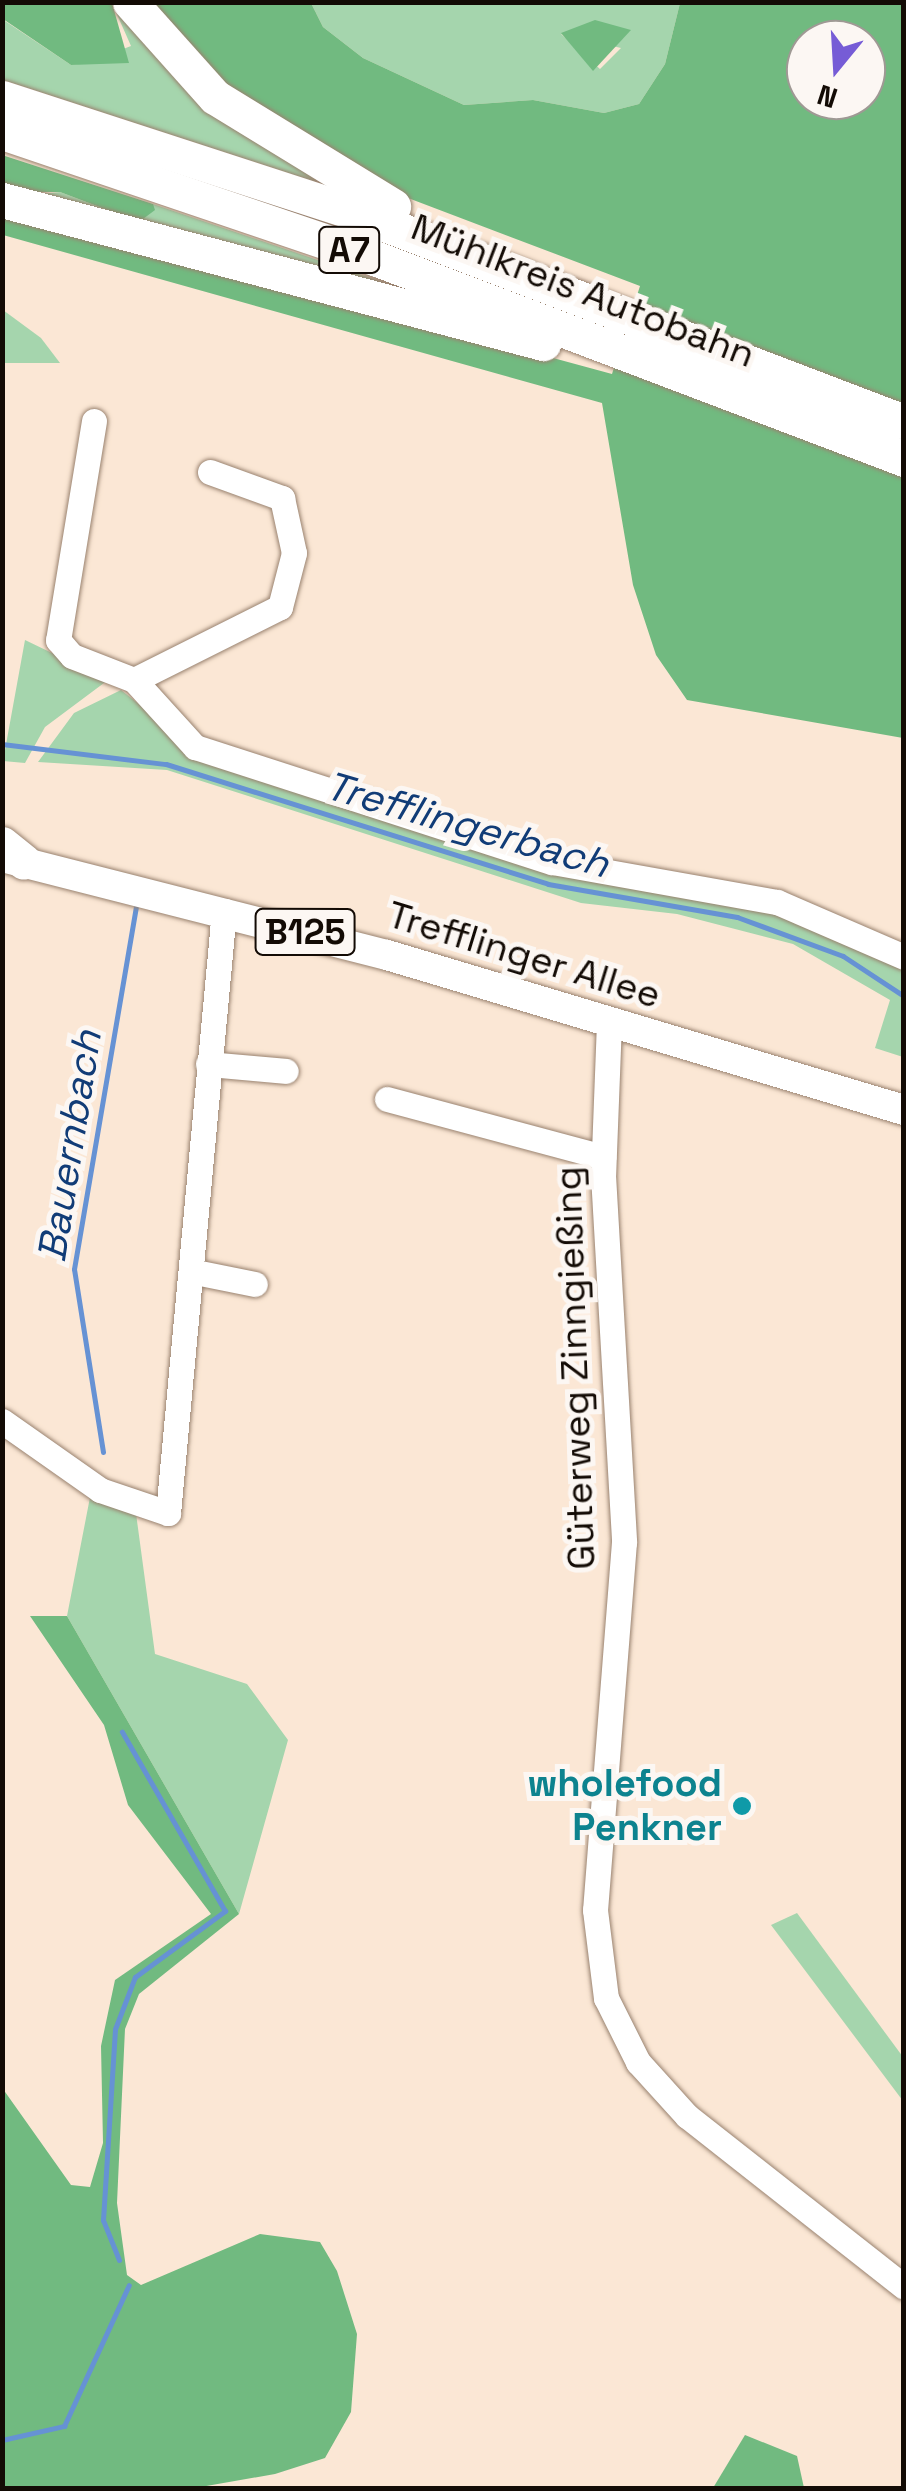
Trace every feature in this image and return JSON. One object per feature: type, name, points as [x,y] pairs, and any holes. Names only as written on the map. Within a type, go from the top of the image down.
[{"type":"highway","points":[[130,2],[215,98],[275,142],[484,259]]},
{"type":"highway","name":"Mühlkreis Autobahn","points":[[2,98],[484,259],[904,422]]},
{"type":"highway","name":"Mühlkreis Autobahn","points":[[2,132],[692,377],[904,459]]},
{"type":"highway","points":[[2,200],[692,377]]},
{"type":"main road","name":"Trefflinger Allee","points":[[10,854],[224,911],[608,1027],[904,1110]]},
{"type":"street","points":[[94,421],[58,640],[72,656],[134,680],[178,734],[218,758],[552,862],[778,902],[904,957]]},
{"type":"street","points":[[134,680],[288,596],[294,531],[282,498],[210,472]]},
{"type":"street","points":[[2,1421],[100,1490],[168,1513],[194,1272],[208,1064],[224,911]]},
{"type":"street","name":"Güterweg Zinngießing","points":[[608,1027],[603,1157],[624,1525],[595,1910],[606,1998],[638,2062],[686,2116],[904,2288]]},
{"type":"street","points":[[208,1064],[286,1071]]},
{"type":"street","points":[[387,1099],[603,1157]]},
{"type":"street","points":[[194,1272],[254,1284]]},
{"type":"green space","points":[[2,3],[112,3],[129,63],[71,65],[3,19]]},
{"type":"green space","points":[[112,3],[319,177],[316,182],[3,80],[2,19],[71,65],[86,63],[131,46]]},
{"type":"green space","points":[[142,3],[311,3],[323,27],[363,58],[464,105],[533,100],[604,113],[639,104],[665,64],[680,3],[903,3],[903,738],[687,700],[656,655],[633,585],[602,403],[3,235],[2,209],[612,374],[640,286],[387,190],[266,124]]},
{"type":"green space","points":[[311,3],[680,3],[665,64],[639,104],[604,113],[533,100],[464,105],[363,58],[323,27]],"holes":[[[561,34],[621,48],[600,69]]]},
{"type":"green space","points":[[595,20],[631,30],[593,71],[561,33]]},
{"type":"green space","points":[[2,155],[153,204],[155,210],[139,222],[60,192],[3,192]]},
{"type":"green space","points":[[60,192],[139,222],[153,204],[400,288],[398,295],[22,196]]},
{"type":"green space","points":[[3,310],[41,338],[60,363],[3,363]]},
{"type":"green space","points":[[25,640],[108,680],[45,727],[25,763],[3,761]]},
{"type":"green space","points":[[121,690],[210,760],[753,901],[903,965],[903,1057],[875,1048],[890,1000],[793,944],[677,914],[581,903],[167,770],[38,762],[74,713]]},
{"type":"green space","points":[[92,1487],[135,1506],[155,1654],[247,1684],[288,1740],[239,1914],[67,1616]]},
{"type":"green space","points":[[30,1616],[67,1616],[239,1914],[139,1994],[125,2029],[117,2203],[127,2275],[141,2285],[260,2234],[320,2242],[337,2271],[357,2334],[351,2412],[325,2458],[275,2474],[195,2488],[3,2488],[3,2089],[71,2185],[90,2187],[103,2143],[101,2046],[115,1980],[211,1914],[128,1805],[104,1725]]},
{"type":"green space","points":[[797,1913],[903,2057],[903,2101],[771,1925]]},
{"type":"green space","points":[[745,2435],[797,2456],[804,2488],[713,2488]]},
{"type":"waterway","name":"Trefflingerbach","points":[[2,744],[166,764],[548,884],[737,917],[843,956],[904,996]]},
{"type":"waterway","name":"Bauernbach","points":[[103,1452],[74,1269],[136,907]]},
{"type":"waterway","points":[[119,2260],[103,2220],[115,2029],[135,1977],[225,1911],[122,1732]]},
{"type":"waterway","points":[[2,2440],[64,2426],[129,2285]]},
{"type":"place","name":"wholefood Penkner","points":[[742,1806]]}]
